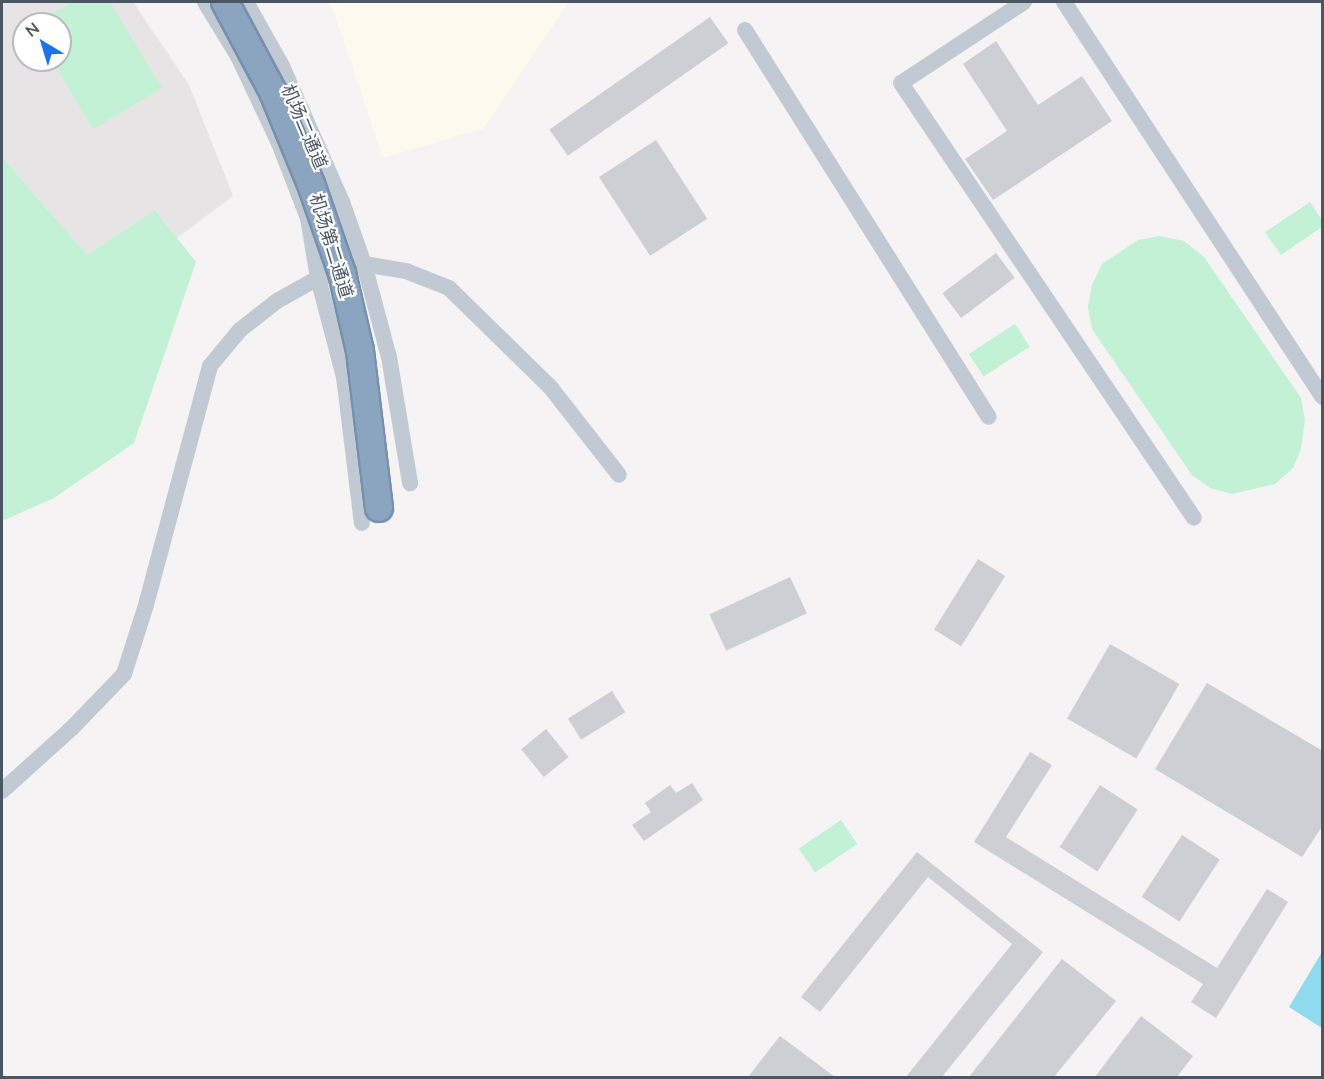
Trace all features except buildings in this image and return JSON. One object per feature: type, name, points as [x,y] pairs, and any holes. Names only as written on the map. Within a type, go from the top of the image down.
[{"type":"highway","name":"机场第二通道","points":[[225,2],[273,92],[342,273],[360,351],[378,513]]},
{"type":"highway","name":"机场二通道","points":[[244,2],[292,98],[326,179],[357,270],[374,348],[378,513]]},
{"type":"street","points":[[205,2],[238,56],[279,143],[308,218],[318,278],[378,513]]},
{"type":"street","points":[[244,2],[282,66],[342,202],[364,264],[389,357],[410,483]]},
{"type":"street","points":[[1024,2],[901,82],[1194,518]]},
{"type":"street","points":[[1064,2],[1323,397]]},
{"type":"street","points":[[745,30],[989,417]]},
{"type":"street","points":[[2,791],[72,728],[124,674],[146,605],[210,366],[240,330],[277,301],[318,278],[364,264],[406,271],[449,288],[551,388],[619,475]]},
{"type":"shaded area","points":[[2,2],[133,2],[189,85],[233,196],[177,238],[155,210],[87,255],[2,157]]},
{"type":"shaded area","points":[[327,2],[569,2],[483,129],[383,158],[333,10]]},
{"type":"green space","points":[[73,2],[110,2],[162,88],[93,129],[59,72],[72,72],[72,12],[56,12]]},
{"type":"green space","points":[[2,157],[87,255],[155,210],[196,262],[134,443],[54,498],[2,521]]},
{"type":"green space","points":[[1310,202],[1322,220],[1322,227],[1281,255],[1265,232]]},
{"type":"green space","points":[[1160,236],[1184,241],[1204,257],[1301,398],[1305,420],[1301,449],[1293,468],[1275,484],[1232,494],[1210,488],[1192,475],[1092,329],[1088,307],[1092,285],[1102,264],[1138,240]]},
{"type":"green space","points":[[1015,324],[1030,347],[984,377],[969,354]]},
{"type":"green space","points":[[841,820],[857,844],[815,873],[799,849]]},
{"type":"water","points":[[1322,952],[1322,1028],[1289,1007]]}]
